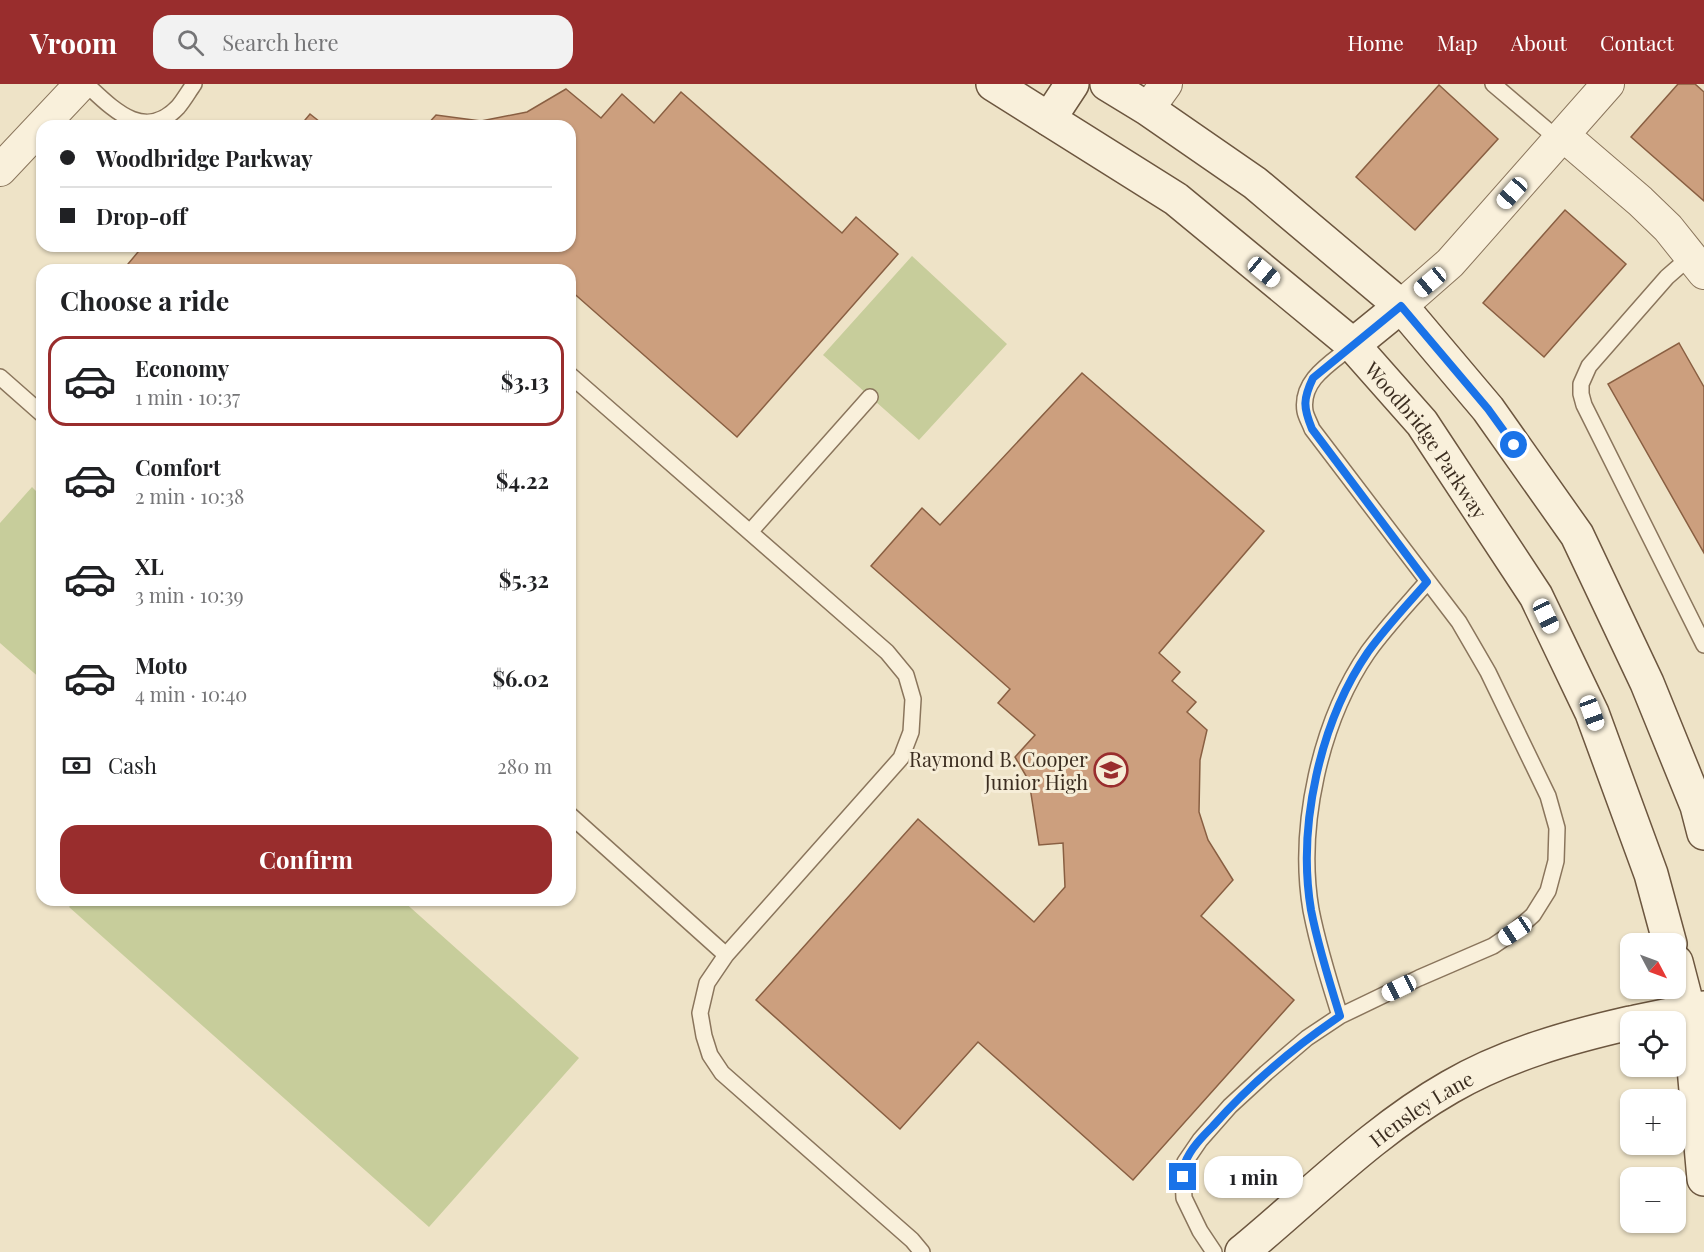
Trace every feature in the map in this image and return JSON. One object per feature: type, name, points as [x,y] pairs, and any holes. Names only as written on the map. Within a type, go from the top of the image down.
[{"type":"main road","name":"Woodbridge Parkway","points":[[993,84],[1176,199],[1353,345],[1422,423],[1536,596],[1592,713],[1652,874],[1668,933]]},
{"type":"main road","points":[[1049,119],[1072,84]]},
{"type":"main road","points":[[1107,84],[1157,97],[1401,306],[1488,409],[1577,535],[1647,683],[1697,806],[1704,833]]},
{"type":"main road","points":[[1353,345],[1401,306]]},
{"type":"main road","points":[[1686,985],[1697,1010],[1704,1179]]},
{"type":"main road","name":"Hensley Lane","points":[[1242,1252],[1395,1122],[1452,1086],[1501,1063],[1549,1045],[1620,1025]]},
{"type":"street","points":[[47,120],[81,84]]},
{"type":"street","points":[[1401,306],[1450,263],[1608,84]]},
{"type":"street","points":[[0,170],[36,132]]},
{"type":"street","points":[[1561,138],[1640,201],[1668,228],[1697,264]]},
{"type":"lane","points":[[86,84],[110,106],[132,120]]},
{"type":"lane","points":[[156,120],[165,117],[177,108],[194,84]]},
{"type":"lane","points":[[1493,84],[1561,138]]},
{"type":"lane","points":[[1697,264],[1667,277],[1589,366],[1581,384],[1581,394],[1589,415],[1704,645]]},
{"type":"lane","points":[[1214,1252],[1200,1231],[1184,1198],[1185,1162],[1200,1140],[1230,1106],[1266,1072],[1307,1038],[1340,1016],[1493,946],[1515,931],[1533,915],[1548,891],[1556,861],[1557,828],[1548,796],[1488,672],[1459,622],[1312,429],[1305,411],[1305,394],[1313,378],[1353,345]]},
{"type":"lane","points":[[0,377],[36,409]]},
{"type":"lane","points":[[576,380],[887,652],[906,675],[913,699],[912,732],[901,758],[726,955],[707,983],[700,1013],[710,1055],[722,1073],[912,1240],[922,1252]]},
{"type":"lane","points":[[750,532],[870,397]]},
{"type":"lane","points":[[1340,1016],[1325,970],[1311,909],[1307,850],[1312,796],[1327,736],[1366,654],[1427,582]]},
{"type":"lane","points":[[576,820],[726,955]]},
{"type":"green space","points":[[912,256],[1007,344],[919,440],[823,355]]},
{"type":"green space","points":[[32,487],[36,491],[36,675],[0,643],[0,523]]},
{"type":"green space","points":[[409,906],[579,1058],[429,1227],[69,907]]},
{"type":"building","points":[[1678,84],[1695,84],[1704,92],[1704,201],[1631,137]]},
{"type":"building","points":[[1439,85],[1498,139],[1415,230],[1356,177]]},
{"type":"building","points":[[566,89],[601,118],[622,94],[654,123],[681,92],[842,233],[856,217],[898,254],[737,437],[576,295],[576,264],[128,264],[138,252],[576,252],[576,120],[486,120],[527,112]]},
{"type":"building","points":[[310,114],[318,120],[305,120]]},
{"type":"building","points":[[436,115],[474,120],[431,120]]},
{"type":"building","points":[[1565,210],[1626,264],[1544,357],[1483,303]]},
{"type":"building","points":[[1679,343],[1704,387],[1704,553],[1608,384]]},
{"type":"building","name":"Raymond B. Cooper Junior High","points":[[1082,373],[1264,531],[1159,653],[1180,672],[1172,681],[1196,702],[1187,712],[1207,730],[1200,760],[1199,812],[1208,840],[1233,880],[1201,916],[1294,1000],[1133,1180],[978,1042],[900,1129],[756,1000],[918,819],[1034,922],[1065,887],[1063,843],[1039,845],[1029,781],[1015,757],[1035,735],[998,703],[1010,689],[871,566],[922,508],[940,525]]},
{"type":"place","name":"Raymond B. Cooper Junior High","points":[[1111,770]]},
{"type":"route","points":[[1183,1177],[1185,1162],[1200,1140],[1230,1106],[1307,1038],[1340,1016],[1325,970],[1311,909],[1308,879],[1308,825],[1318,766],[1338,709],[1366,654],[1427,582],[1312,429],[1305,411],[1305,394],[1313,378],[1401,306],[1488,409],[1514,445]]}]
